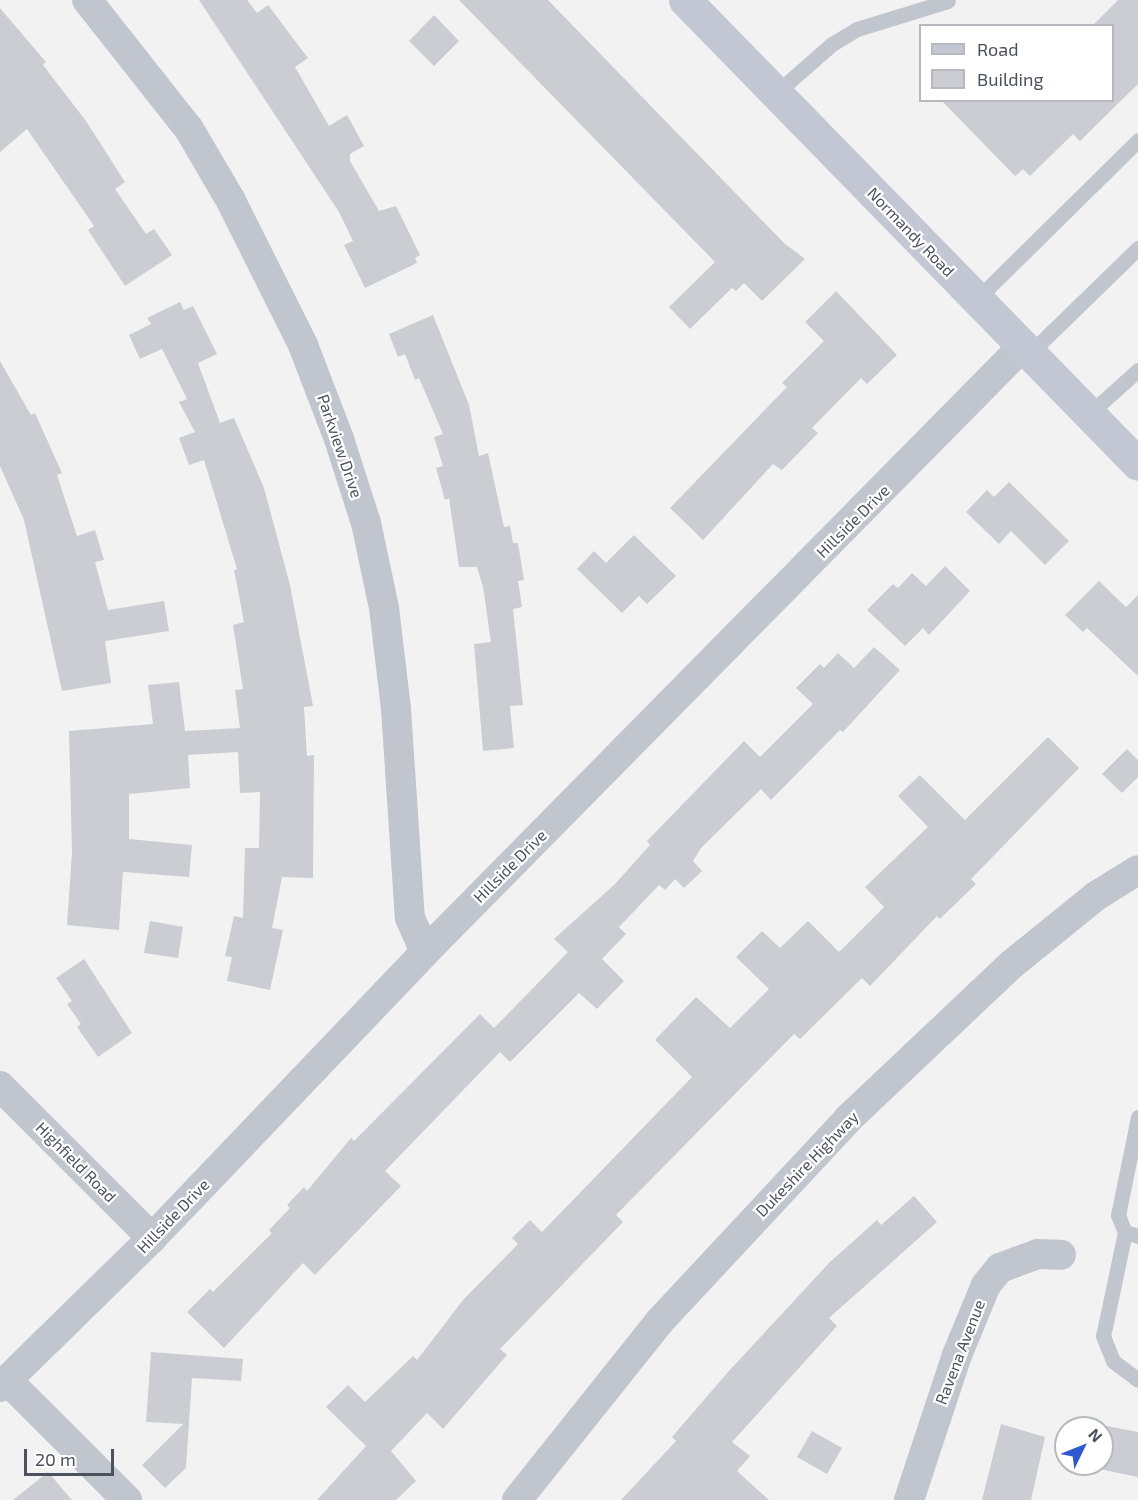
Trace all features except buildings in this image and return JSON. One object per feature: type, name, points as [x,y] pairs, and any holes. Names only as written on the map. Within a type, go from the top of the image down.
[{"type":"street","name":"Parkview Drive","points":[[87,0],[189,129],[231,201],[303,345],[339,439],[366,523],[384,608],[396,709],[410,918],[425,951]]},
{"type":"street","name":"Normandy Road","points":[[685,0],[1138,464]]},
{"type":"street","name":"Hillside Drive","points":[[3,1384],[152,1238],[425,951],[1026,350]]},
{"type":"street","name":"Dukeshire Highway","points":[[517,1500],[659,1322],[848,1119],[1012,964],[1096,896],[1138,870]]},
{"type":"street","name":"Highfield Road","points":[[0,1086],[152,1238]]},
{"type":"street","name":"Ravena Avenue","points":[[909,1500],[957,1355],[986,1286],[1000,1268],[1038,1254],[1061,1256]]},
{"type":"street","points":[[3,1384],[127,1500]]},
{"type":"lane","points":[[776,93],[832,44],[858,29],[948,1]]},
{"type":"lane","points":[[977,299],[1138,140]]},
{"type":"lane","points":[[1026,350],[1138,248]]},
{"type":"lane","points":[[1089,414],[1138,370]]},
{"type":"lane","points":[[1138,1117],[1118,1215],[1132,1234],[1103,1336],[1113,1361],[1138,1380]]}]
